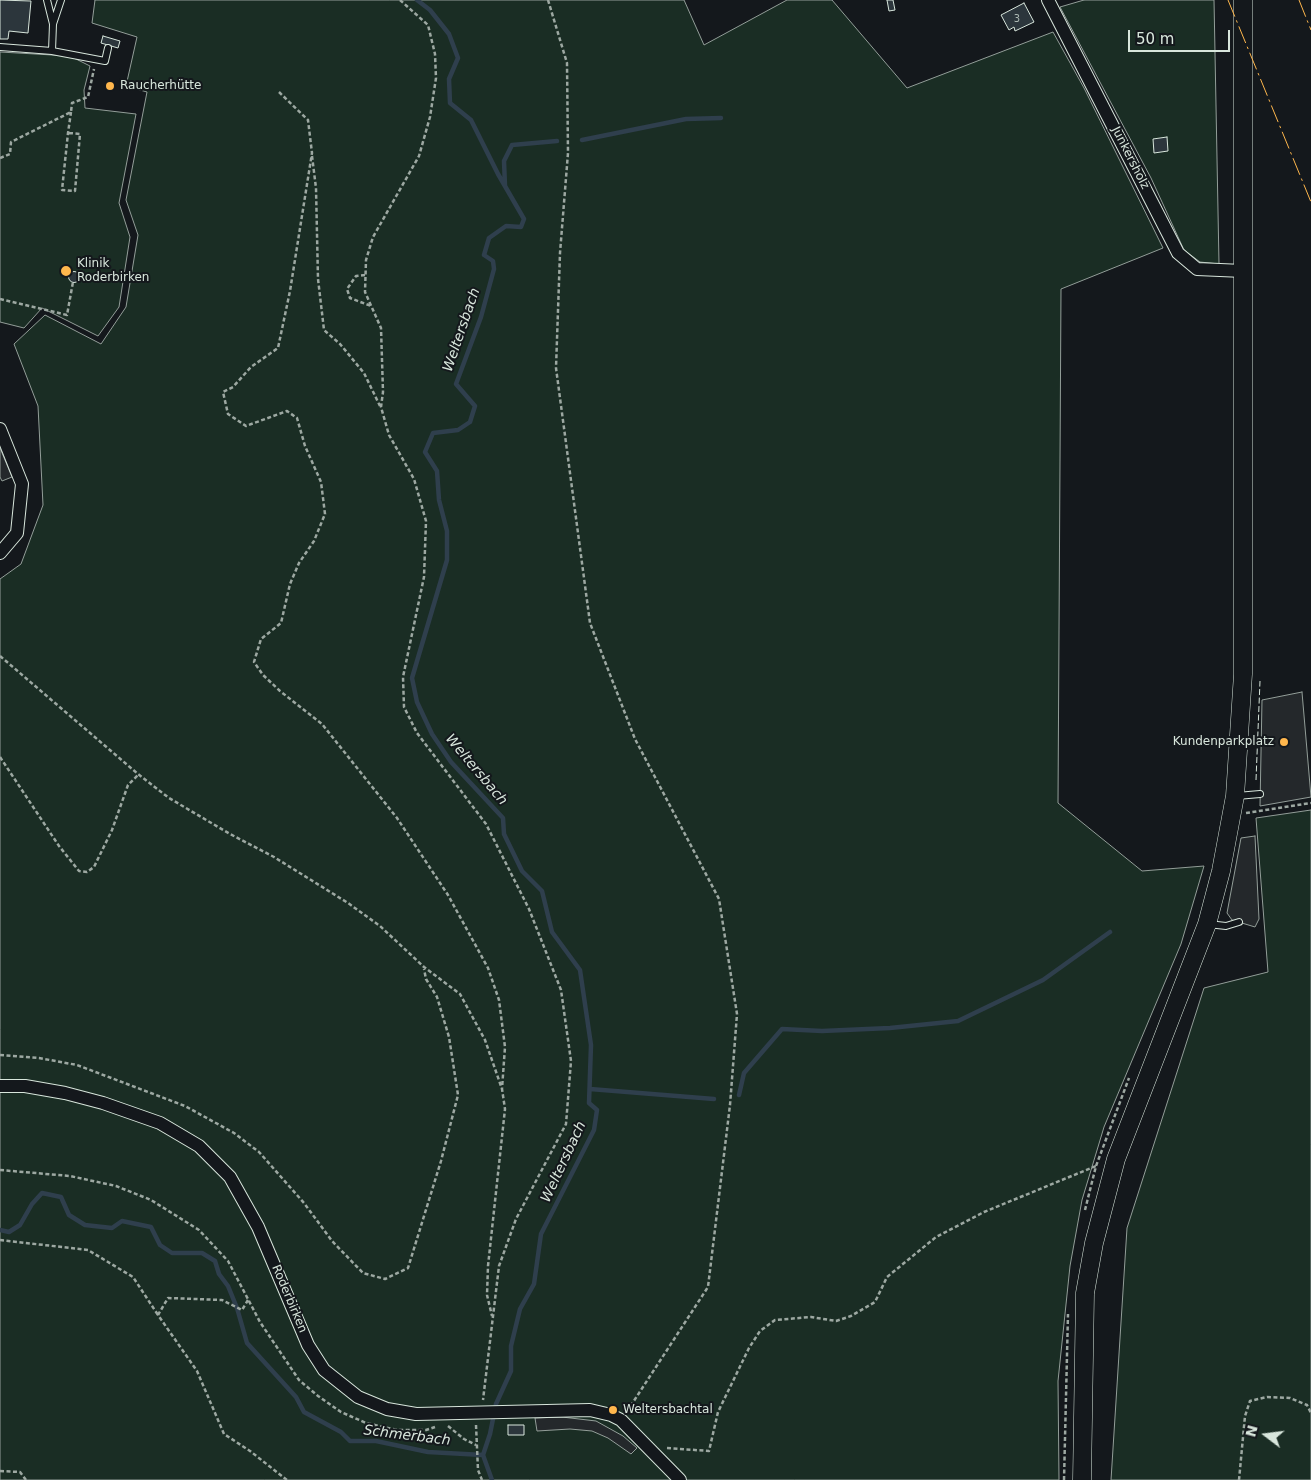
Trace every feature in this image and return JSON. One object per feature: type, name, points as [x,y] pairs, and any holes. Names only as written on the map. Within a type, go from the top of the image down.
[{"type":"main road","points":[[1082,1480],[1085,1293],[1094,1243],[1119,1150],[1207,924],[1221,871],[1235,796],[1243,674],[1243,0]]},
{"type":"street","name":"Junkersholz","points":[[1048,0],[1178,253],[1198,269],[1243,271]]},
{"type":"street","points":[[0,429],[22,484],[16,533],[0,553]]},
{"type":"street","name":"Roderbirken","points":[[0,1086],[25,1086],[65,1093],[103,1103],[160,1122],[199,1146],[230,1177],[258,1227],[308,1345],[324,1370],[358,1397],[387,1409],[416,1414],[590,1410],[611,1415],[621,1420]]},
{"type":"street","points":[[621,1420],[680,1480]]},
{"type":"lane","points":[[47,0],[54,24]]},
{"type":"lane","points":[[52,51],[54,24],[62,0]]},
{"type":"lane","points":[[0,47],[52,51],[105,61],[108,48]]},
{"type":"lane","points":[[1235,796],[1260,794]]},
{"type":"lane","points":[[1207,924],[1226,926],[1239,922]]},
{"type":"path","points":[[381,407],[383,392],[381,328],[365,292],[366,260],[373,237],[419,156],[430,117],[436,78],[435,54],[428,25],[400,0]]},
{"type":"path","points":[[548,0],[566,63],[568,153],[560,253],[556,368],[590,623],[635,739],[719,899],[737,1014],[730,1106],[708,1288],[621,1420]]},
{"type":"path","points":[[69,133],[80,134],[75,191],[62,190],[72,103],[88,97],[97,59]]},
{"type":"path","points":[[279,92],[308,120],[316,188],[318,278],[324,330],[340,344],[364,373],[381,407],[390,435],[414,479],[426,521],[424,577],[405,667],[404,707],[417,733],[486,824],[529,909],[560,990],[571,1060],[566,1124],[516,1218],[499,1266],[489,1360],[482,1390],[482,1412],[476,1445],[478,1470],[482,1480]]},
{"type":"path","points":[[0,158],[10,154],[10,142],[71,112]]},
{"type":"path","points":[[312,153],[278,348],[250,367],[233,387],[223,392],[228,414],[246,426],[287,411],[296,418],[305,446],[321,482],[325,514],[314,541],[299,563],[290,584],[281,623],[261,639],[254,662],[263,675],[280,691],[322,724],[397,818],[448,895],[488,968],[499,1000],[504,1047],[502,1089]]},
{"type":"path","points":[[366,275],[356,276],[347,289],[350,298],[371,306]]},
{"type":"path","points":[[0,298],[67,315],[73,282]]},
{"type":"path","points":[[0,656],[138,774],[169,798],[230,834],[274,857],[348,903],[380,926],[424,967],[460,994],[485,1040],[502,1089],[505,1109],[488,1266],[487,1295],[493,1317]]},
{"type":"path","points":[[0,757],[59,846],[79,871],[87,872],[94,868],[112,830],[128,785],[138,774]]},
{"type":"path","points":[[1232,816],[1311,803]]},
{"type":"path","points":[[0,1055],[39,1058],[77,1065],[185,1106],[234,1133],[260,1152],[304,1203],[332,1241],[363,1273],[385,1279],[408,1268],[442,1160],[458,1095],[449,1037],[437,997],[426,978],[424,967]]},
{"type":"path","points":[[672,1447],[709,1451],[718,1412],[749,1348],[760,1331],[775,1320],[811,1317],[836,1321],[851,1316],[875,1302],[887,1277],[936,1238],[984,1212],[1096,1166],[1131,1073]]},
{"type":"path","points":[[0,1170],[85,1179],[116,1186],[151,1200],[199,1230],[228,1260],[260,1322],[299,1380],[341,1412],[366,1423],[397,1430],[426,1430],[445,1424],[456,1413]]},
{"type":"path","points":[[0,1240],[88,1250],[133,1277],[197,1371],[224,1434],[250,1451],[287,1480]]},
{"type":"path","points":[[158,1314],[168,1298],[222,1300],[242,1310],[248,1300]]},
{"type":"path","points":[[1239,1480],[1245,1416],[1250,1401],[1266,1397],[1290,1398],[1307,1405],[1311,1413]]},
{"type":"path","points":[[445,1424],[464,1439],[476,1445]]},
{"type":"path","points":[[0,1471],[20,1472],[26,1480]]},
{"type":"green space","points":[[95,0],[684,0],[704,45],[787,0],[832,0],[907,88],[1053,32],[1084,88],[1163,248],[1061,289],[1058,803],[1142,871],[1204,866],[1181,944],[1104,1127],[1082,1200],[1070,1266],[1058,1381],[1059,1480],[0,1480],[0,579],[21,564],[43,505],[38,406],[14,344],[45,315],[101,344],[126,307],[138,235],[126,200],[147,92],[126,86],[137,37],[92,23]]},
{"type":"green space","points":[[1084,0],[1214,0],[1219,264],[1200,262],[1184,250],[1151,178],[1060,7]]},
{"type":"green space","name":"Klinik Roderbirken","points":[[0,52],[70,56],[90,66],[84,90],[85,108],[136,114],[119,203],[130,237],[119,307],[98,336],[42,308],[24,328],[0,322]]},
{"type":"green space","points":[[1311,810],[1311,1480],[1111,1480],[1127,1228],[1204,988],[1268,972],[1256,818]]},
{"type":"shaded area","points":[[0,448],[12,477],[2,481],[0,477]]},
{"type":"shaded area","name":"Kundenparkplatz","points":[[1302,692],[1311,797],[1260,806],[1262,700]]},
{"type":"shaded area","points":[[1255,836],[1259,919],[1255,927],[1232,920],[1227,913],[1241,838]]},
{"type":"shaded area","points":[[562,1417],[596,1421],[623,1436],[637,1448],[631,1454],[608,1438],[592,1431],[570,1429],[537,1431],[535,1418]]},
{"type":"building","points":[[0,0],[31,1],[28,33],[9,31],[8,39],[0,39]]},
{"type":"building","points":[[887,0],[893,0],[895,10],[889,11]]},
{"type":"building","points":[[1024,3],[1034,22],[1015,31],[1014,27],[1009,30],[1001,15]]},
{"type":"building","points":[[103,36],[120,41],[118,48],[101,43]]},
{"type":"building","points":[[1167,137],[1168,151],[1154,153],[1153,139]]},
{"type":"building","points":[[74,271],[80,277],[74,283],[68,277]]},
{"type":"building","points":[[508,1425],[524,1425],[524,1435],[508,1435]]},
{"type":"waterway","name":"Weltersbach","points":[[417,0],[430,10],[449,34],[458,58],[449,79],[450,103],[471,120],[498,174],[524,219],[521,227],[506,226],[489,238],[484,255],[493,261],[494,269],[481,317],[456,384],[475,406],[470,422],[458,430],[433,433],[425,452],[437,471],[439,500],[447,531],[447,560],[412,678],[417,702],[432,734],[451,762],[503,818],[504,834],[522,871],[542,891],[552,932],[580,970],[591,1045],[589,1103],[597,1110],[594,1130],[541,1234],[534,1284],[520,1309],[511,1346],[511,1371],[496,1404],[490,1434],[483,1455],[492,1480]]},
{"type":"waterway","points":[[582,140],[686,119],[721,118]]},
{"type":"waterway","points":[[505,186],[504,161],[512,145],[557,141]]},
{"type":"waterway","points":[[739,1095],[744,1073],[782,1029],[822,1031],[890,1028],[958,1021],[1043,980],[1110,932]]},
{"type":"waterway","points":[[590,1089],[714,1099]]},
{"type":"waterway","name":"Schmerbach","points":[[0,1230],[9,1232],[20,1225],[32,1204],[42,1193],[61,1197],[69,1215],[85,1225],[112,1228],[122,1221],[151,1227],[160,1245],[172,1253],[202,1253],[215,1261],[219,1274],[228,1286],[237,1308],[247,1343],[296,1397],[304,1412],[341,1432],[350,1441],[376,1441],[428,1452],[483,1455]]},
{"type":"fence","points":[[1256,780],[1260,681]]},
{"type":"power","points":[[1228,0],[1311,202]]},
{"type":"power","points":[[1299,0],[1311,30]]},
{"type":"place","name":"Raucherhütte","points":[[110,86]]},
{"type":"place","name":"Klinik Roderbirken","points":[[66,271]]},
{"type":"place","name":"Kundenparkplatz","points":[[1284,742]]},
{"type":"place","name":"Weltersbachtal","points":[[613,1410]]}]
